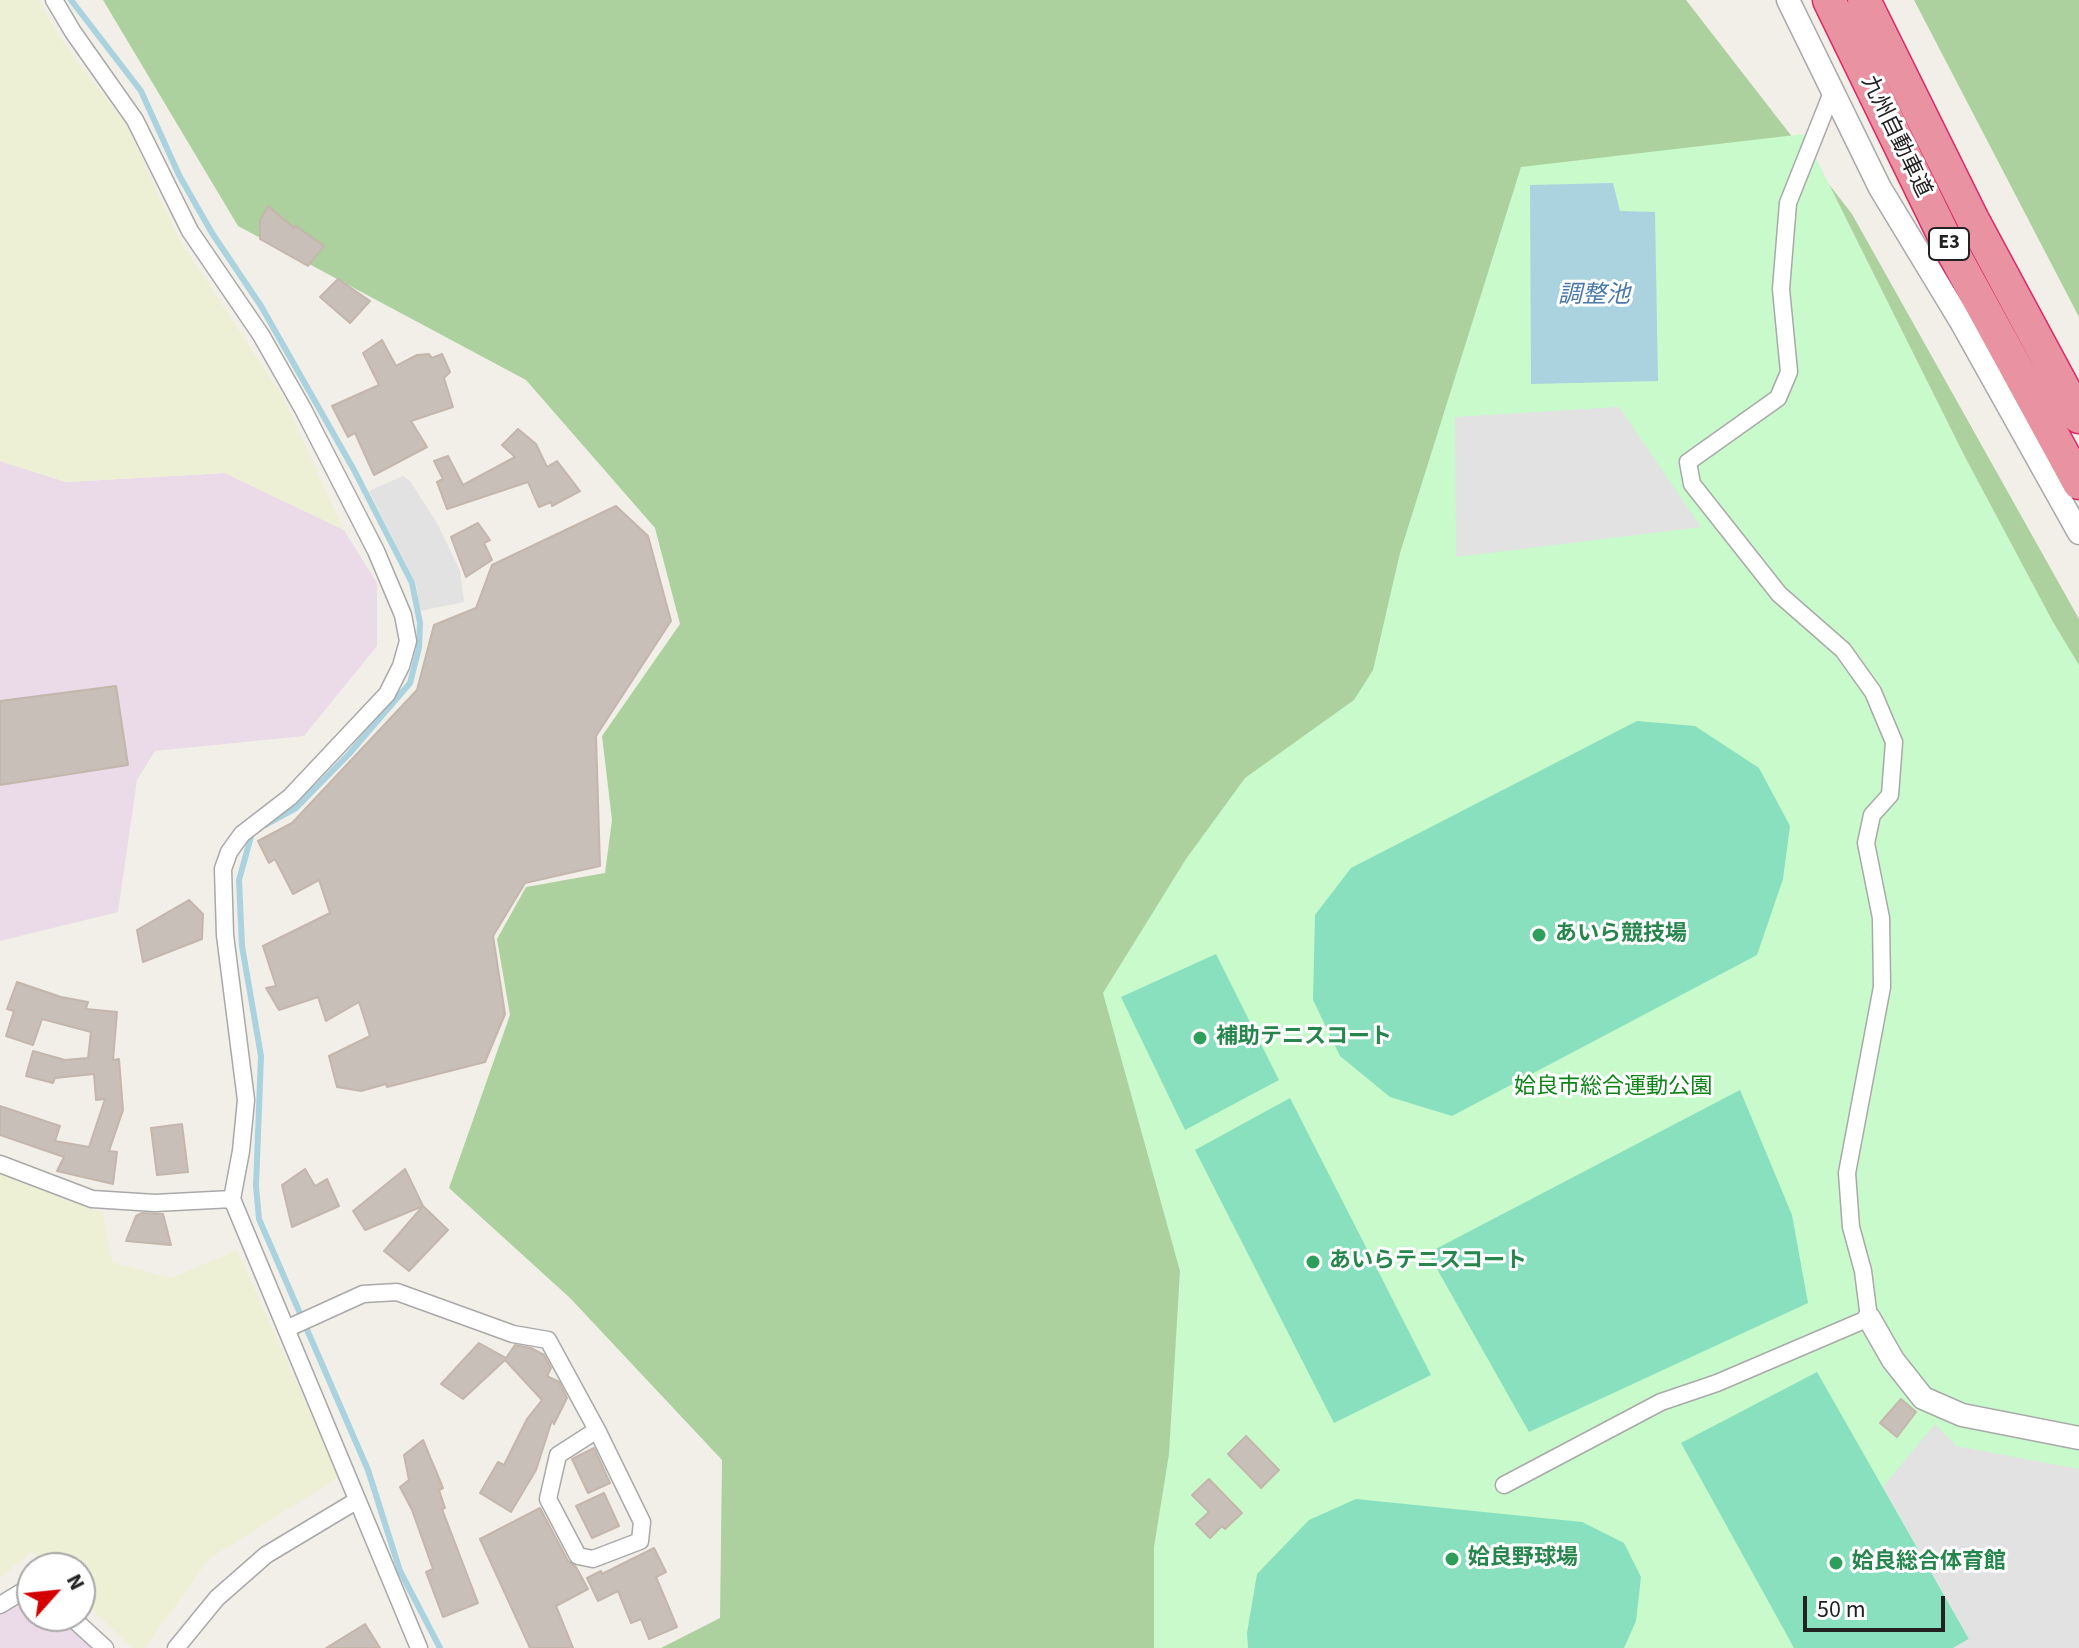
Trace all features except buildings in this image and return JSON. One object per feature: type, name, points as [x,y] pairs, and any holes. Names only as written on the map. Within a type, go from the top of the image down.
[{"type":"highway","name":"九州自動車道","points":[[1829,0],[1943,234],[2079,483]]},
{"type":"highway","name":"九州自動車道","points":[[1864,0],[1973,220],[2079,417]]},
{"type":"street","points":[[54,0],[135,120],[190,231],[261,335],[303,409],[376,551],[403,615],[408,641],[401,666],[387,694],[290,797],[242,834],[229,852],[223,869],[225,935],[246,1100],[232,1199],[419,1648]]},
{"type":"street","points":[[1788,0],[1880,188],[1960,320],[2079,533]]},
{"type":"street","points":[[1833,90],[1788,203],[1781,289],[1789,372],[1778,398],[1688,462],[1692,484],[1779,594],[1843,650],[1873,692],[1894,742],[1890,795],[1872,815],[1866,843],[1881,918],[1882,987],[1847,1173],[1851,1227],[1863,1271],[1869,1318],[1893,1360],[1923,1398],[1962,1415],[2079,1438]]},
{"type":"street","points":[[0,1164],[92,1199],[155,1203],[232,1199]]},
{"type":"street","points":[[286,1329],[363,1294],[397,1292],[513,1334],[548,1340],[597,1430],[642,1522],[640,1541],[593,1559],[578,1556],[548,1499],[558,1455],[597,1430]]},
{"type":"street","points":[[1504,1485],[1661,1402],[1717,1383],[1869,1318]]},
{"type":"street","points":[[176,1648],[217,1598],[266,1555],[356,1501]]},
{"type":"street","points":[[88,1632],[105,1648]]},
{"type":"shaded area","points":[[1619,407],[1701,527],[1456,557],[1455,417]]},
{"type":"shaded area","points":[[0,461],[66,482],[225,473],[344,530],[377,583],[377,646],[304,736],[155,751],[137,780],[118,912],[0,941]]},
{"type":"shaded area","points":[[403,476],[410,481],[437,523],[460,571],[464,602],[420,611],[416,584],[369,491]]},
{"type":"shaded area","points":[[1935,1424],[1956,1446],[2079,1469],[2079,1648],[1953,1648],[1969,1639],[1883,1487]]},
{"type":"shaded area","points":[[16,1585],[16,1632],[94,1632],[113,1648],[0,1648],[0,1595]]},
{"type":"green space","points":[[0,0],[39,0],[61,39],[127,126],[180,241],[283,397],[344,530],[225,473],[66,482],[0,461]]},
{"type":"green space","points":[[103,0],[1686,0],[1852,214],[2079,619],[2079,1648],[661,1648],[720,1618],[722,1460],[570,1298],[449,1188],[510,1015],[497,939],[526,887],[605,873],[612,820],[602,736],[680,624],[655,528],[526,380],[238,226]]},
{"type":"green space","points":[[1914,0],[2079,0],[2079,317]]},
{"type":"green space","name":"姶良市総合運動公園","points":[[1804,134],[1964,455],[2079,665],[2079,1648],[1154,1648],[1154,1547],[1169,1454],[1180,1271],[1103,993],[1186,859],[1245,778],[1354,700],[1373,670],[1400,553],[1521,167]]},
{"type":"green space","name":"あいら競技場","points":[[1637,721],[1695,726],[1759,768],[1790,826],[1783,879],[1757,955],[1452,1116],[1390,1097],[1340,1056],[1313,1000],[1315,915],[1351,868]]},
{"type":"green space","name":"補助テニスコート","points":[[1216,954],[1279,1080],[1185,1130],[1121,997]]},
{"type":"green space","points":[[1740,1090],[1792,1215],[1808,1303],[1529,1432],[1428,1253]]},
{"type":"green space","name":"あいらテニスコート","points":[[1290,1098],[1431,1375],[1334,1423],[1195,1150]]},
{"type":"green space","points":[[0,1174],[103,1212],[112,1262],[171,1278],[237,1250],[339,1477],[209,1559],[145,1648],[132,1648],[96,1613],[96,1552],[16,1552],[16,1565],[0,1578]]},
{"type":"green space","name":"姶良総合体育館","points":[[1817,1372],[1969,1639],[1953,1648],[1794,1648],[1681,1443]]},
{"type":"green space","name":"姶良野球場","points":[[1356,1499],[1582,1522],[1624,1543],[1641,1577],[1636,1621],[1624,1648],[1248,1648],[1247,1633],[1257,1574],[1309,1520]]},
{"type":"water","name":"調整池","points":[[1613,183],[1620,211],[1655,212],[1658,381],[1531,384],[1530,185]]},
{"type":"waterway","points":[[71,0],[141,91],[179,175],[212,233],[261,306],[354,470],[412,583],[420,623],[419,648],[410,683],[349,754],[296,808],[265,825]]},
{"type":"waterway","points":[[255,831],[239,880],[242,946],[261,1056],[256,1186],[259,1219],[368,1470],[400,1571],[440,1648]]},
{"type":"place","name":"あいら競技場","points":[[1539,935]]},
{"type":"place","name":"補助テニスコート","points":[[1200,1038]]},
{"type":"place","name":"あいらテニスコート","points":[[1313,1262]]},
{"type":"place","name":"姶良野球場","points":[[1452,1559]]},
{"type":"place","name":"姶良総合体育館","points":[[1836,1563]]}]
